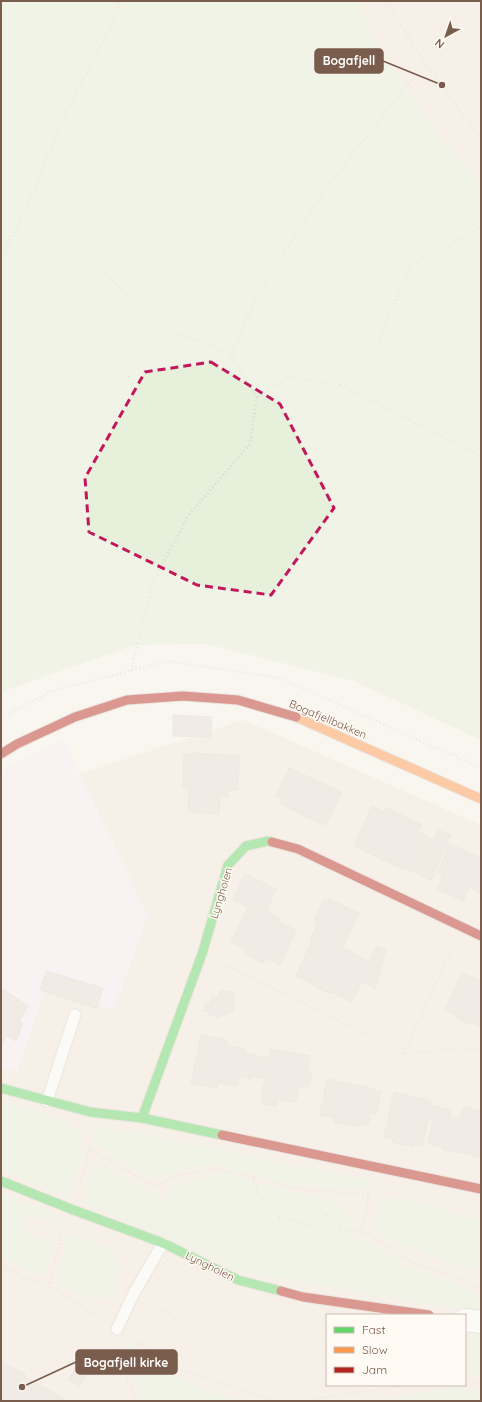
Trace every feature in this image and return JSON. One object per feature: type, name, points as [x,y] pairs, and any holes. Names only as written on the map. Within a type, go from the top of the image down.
[{"type":"street","name":"Bogafjellbakken","points":[[1,754],[17,744],[75,717],[127,700],[182,696],[238,700],[292,715],[481,799]]},
{"type":"street","name":"Lyngholen","points":[[142,1118],[202,954],[228,866],[246,846],[268,841],[298,849],[481,936]]},
{"type":"street","points":[[1,1088],[90,1112],[142,1118],[481,1189]]},
{"type":"street","name":"Lyngholen","points":[[1,1181],[163,1243],[238,1280],[303,1297],[422,1314]]},
{"type":"street","points":[[466,1320],[481,1322]]},
{"type":"lane","points":[[47,1101],[75,1015]]},
{"type":"lane","points":[[117,1329],[134,1293],[163,1243]]},
{"type":"path","points":[[1,257],[4,255],[28,204],[67,111],[116,16],[121,1]]},
{"type":"path","points":[[385,1],[426,64],[481,138]]},
{"type":"path","points":[[231,356],[255,298],[325,189],[395,100],[426,64]]},
{"type":"path","points":[[340,385],[377,345],[410,266],[481,227]]},
{"type":"path","points":[[97,263],[158,328],[199,340],[231,356],[256,397],[250,444],[189,515],[153,581],[131,671]]},
{"type":"path","points":[[256,397],[290,377],[340,385],[481,456]]},
{"type":"path","points":[[403,1054],[462,926]]},
{"type":"path","points":[[202,954],[359,1030],[385,1047],[403,1054],[460,1048],[481,1049]]},
{"type":"path","points":[[78,1187],[90,1149],[88,1143],[90,1112]]},
{"type":"path","points":[[90,1149],[151,1184],[158,1185],[178,1175],[215,1169],[253,1177],[291,1188],[369,1195]]},
{"type":"path","points":[[362,1231],[371,1184],[377,1167]]},
{"type":"path","points":[[253,1177],[258,1193],[278,1217],[315,1226],[327,1213],[341,1230],[350,1232],[362,1231],[412,1262],[481,1288]]},
{"type":"path","points":[[49,1287],[62,1231]]},
{"type":"path","points":[[1,1268],[57,1290],[186,1372],[272,1401]]},
{"type":"path","points":[[117,1329],[119,1360],[137,1401]]},
{"type":"path","points":[[466,1381],[481,1384]]},
{"type":"path","points":[[301,1401],[398,1386]]},
{"type":"highlighted area","points":[[211,362],[280,404],[334,508],[271,595],[197,585],[89,532],[85,478],[145,372]]},
{"type":"shaded area","points":[[362,1],[481,1],[481,186],[419,109],[388,61],[367,28]]},
{"type":"shaded area","points":[[243,720],[481,825],[481,1401],[1,1401],[1,790],[23,793]]},
{"type":"shaded area","points":[[63,740],[148,915],[114,1010],[45,990],[17,1072],[1,1068],[1,772],[22,759]]},
{"type":"green space","points":[[1,1],[362,1],[367,28],[388,61],[419,109],[481,186],[481,740],[354,681],[207,644],[135,645],[9,689],[1,694]]},
{"type":"green space","points":[[6,1104],[26,1107],[61,1120],[80,1134],[83,1153],[68,1198],[1,1169],[1,1105]]},
{"type":"green space","points":[[97,1126],[165,1138],[368,1179],[367,1189],[292,1186],[227,1168],[209,1165],[185,1169],[151,1180],[94,1144],[94,1133]]},
{"type":"green space","points":[[96,1164],[159,1195],[165,1206],[169,1188],[210,1174],[229,1173],[259,1184],[331,1200],[352,1215],[349,1243],[364,1239],[406,1265],[481,1295],[481,1313],[243,1272],[83,1202],[83,1188]]},
{"type":"green space","points":[[1,1192],[61,1217],[58,1225],[30,1213],[20,1231],[54,1243],[46,1277],[1,1258]]},
{"type":"green space","points":[[395,1197],[481,1220],[481,1262],[471,1270],[387,1239],[375,1229],[381,1202]]},
{"type":"green space","points":[[67,1232],[113,1250],[121,1267],[112,1289],[117,1293],[107,1299],[95,1299],[81,1295],[57,1283]]},
{"type":"green space","points":[[466,1332],[481,1334],[481,1377],[472,1374],[466,1375]]},
{"type":"green space","points":[[133,1345],[180,1378],[211,1392],[240,1401],[143,1401],[123,1353],[126,1346]]},
{"type":"green space","points":[[457,1387],[481,1393],[479,1401],[370,1401]]},
{"type":"building","points":[[173,715],[212,717],[211,737],[173,736]]},
{"type":"building","points":[[193,753],[239,756],[238,790],[228,790],[228,797],[220,797],[219,814],[188,812],[189,788],[183,788],[184,754],[193,755]]},
{"type":"building","points":[[289,768],[342,792],[326,825],[308,818],[280,803],[282,799],[276,796]]},
{"type":"building","points":[[372,806],[384,812],[386,808],[422,825],[418,832],[432,839],[416,873],[402,867],[401,868],[354,846]]},
{"type":"building","points":[[438,830],[451,835],[431,880],[418,874]]},
{"type":"building","points":[[450,844],[481,858],[481,893],[469,887],[463,901],[437,889],[443,875],[437,873]]},
{"type":"building","points":[[245,874],[276,889],[266,911],[279,918],[277,921],[296,930],[280,965],[265,958],[263,963],[244,953],[246,949],[231,942],[248,907],[233,900]]},
{"type":"building","points":[[324,899],[328,901],[329,899],[359,913],[343,947],[369,962],[376,946],[386,950],[375,988],[362,981],[352,1002],[331,992],[329,993],[318,988],[296,976],[312,941],[310,940],[318,923],[314,921]]},
{"type":"building","points":[[46,971],[103,988],[97,1008],[40,990]]},
{"type":"building","points":[[462,973],[478,980],[481,983],[481,1027],[471,1022],[470,1024],[456,1018],[457,1016],[445,1010]]},
{"type":"building","points":[[1,988],[28,1006],[19,1021],[23,1023],[16,1041],[6,1036],[1,1048]]},
{"type":"building","points":[[220,990],[235,993],[233,1011],[218,1017],[208,1015],[209,1012],[203,1011],[206,1003],[210,1004],[212,996],[218,997]]},
{"type":"building","points":[[201,1035],[227,1040],[226,1045],[245,1049],[244,1053],[256,1055],[251,1079],[239,1076],[237,1086],[218,1082],[217,1088],[191,1083]]},
{"type":"building","points":[[270,1049],[310,1056],[307,1072],[312,1073],[309,1086],[304,1086],[304,1088],[299,1087],[296,1102],[278,1099],[277,1106],[262,1104],[263,1096],[261,1095],[265,1079],[252,1076],[256,1056],[269,1058]]},
{"type":"building","points":[[327,1079],[375,1089],[375,1091],[381,1092],[376,1114],[370,1113],[368,1125],[360,1123],[359,1127],[334,1122],[335,1118],[320,1115]]},
{"type":"building","points":[[394,1092],[431,1101],[430,1105],[451,1110],[443,1147],[428,1143],[433,1120],[428,1119],[422,1146],[414,1144],[413,1147],[392,1142],[393,1139],[384,1137]]},
{"type":"building","points":[[463,1107],[481,1111],[481,1157],[442,1149],[449,1117],[460,1119]]},
{"type":"building","points":[[1,1362],[25,1374],[24,1377],[60,1396],[66,1401],[1,1401]]},
{"type":"building","points":[[75,1368],[87,1374],[80,1386],[69,1380]]},
{"type":"traffic: fast","points":[[142,1118],[202,954],[228,865],[246,846],[268,841],[272,842]]},
{"type":"traffic: fast","points":[[1,1088],[90,1112],[142,1118],[222,1135]]},
{"type":"traffic: fast","points":[[1,1181],[163,1243],[238,1280],[281,1291]]},
{"type":"traffic: slow","points":[[296,717],[481,799]]},
{"type":"traffic: jam","points":[[1,754],[17,744],[75,717],[127,700],[183,696],[238,700],[296,717]]},
{"type":"traffic: jam","points":[[272,842],[298,849],[481,936]]},
{"type":"traffic: jam","points":[[222,1135],[481,1189]]},
{"type":"traffic: jam","points":[[281,1291],[303,1297],[422,1314]]},
{"type":"place","name":"Bogafjell","points":[[442,85]]},
{"type":"place","name":"Bogafjell kirke","points":[[22,1387]]}]
